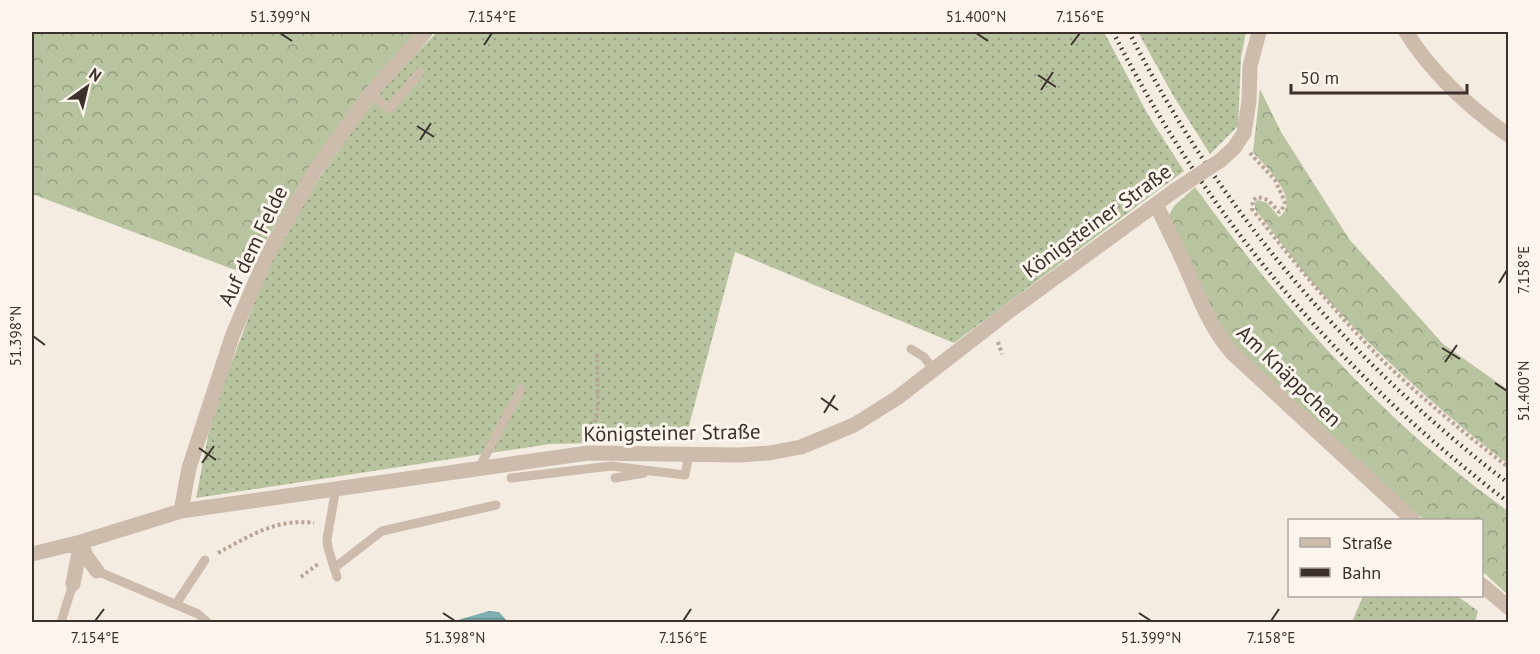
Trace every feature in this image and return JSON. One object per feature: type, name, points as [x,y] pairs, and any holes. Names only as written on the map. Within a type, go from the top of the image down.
[{"type":"street","name":"Auf dem Felde","points":[[181,511],[189,468],[233,333],[267,255],[314,171],[370,94],[425,32]]},
{"type":"street","points":[[1239,142],[1246,123],[1250,66],[1259,32]]},
{"type":"street","points":[[1406,32],[1439,74],[1479,114],[1509,135]]},
{"type":"street","name":"Königsteiner Straße","points":[[32,554],[81,542],[181,511],[479,468],[588,453],[769,453],[801,447],[854,425],[897,398],[1022,301],[1155,204],[1221,160],[1239,142]]},
{"type":"street","name":"Am Knäppchen","points":[[1155,204],[1207,318],[1218,336],[1232,353],[1412,519]]},
{"type":"street","points":[[81,542],[86,556],[97,571]]},
{"type":"street","points":[[73,584],[81,542]]},
{"type":"street","points":[[1483,586],[1509,607]]},
{"type":"lane","points":[[370,94],[389,109],[420,72]]},
{"type":"lane","points":[[911,349],[924,357],[933,369]]},
{"type":"lane","points":[[479,468],[521,389]]},
{"type":"lane","points":[[511,478],[611,466],[685,475],[689,454]]},
{"type":"lane","points":[[615,478],[655,471]]},
{"type":"lane","points":[[336,488],[328,548],[336,572],[382,531],[496,505]]},
{"type":"lane","points":[[176,604],[205,560]]},
{"type":"lane","points":[[97,571],[198,614],[207,622]]},
{"type":"lane","points":[[61,622],[73,584]]},
{"type":"path","points":[[1239,142],[1275,180],[1285,202],[1279,212],[1268,200],[1258,197],[1253,200],[1252,209],[1303,274],[1381,358],[1429,402],[1509,467]]},
{"type":"path","points":[[588,453],[598,407],[597,351]]},
{"type":"path","points":[[205,560],[260,530],[298,521],[330,525]]},
{"type":"green space","points":[[32,32],[419,32],[306,173],[246,274],[32,194]]},
{"type":"green space","points":[[437,32],[1104,32],[1147,113],[1184,171],[954,343],[735,252],[685,441],[550,444],[196,498],[212,415],[273,252],[324,171],[383,87]]},
{"type":"green space","points":[[1138,32],[1246,32],[1241,58],[1238,126],[1210,154],[1174,97]]},
{"type":"green space","points":[[1260,89],[1281,132],[1349,239],[1443,344],[1508,390],[1508,464],[1428,398],[1352,326],[1305,274],[1255,209],[1255,202],[1258,200],[1267,203],[1279,217],[1285,210],[1287,202],[1279,183],[1253,152]]},
{"type":"green space","points":[[1195,187],[1264,277],[1339,362],[1420,441],[1508,511],[1508,595],[1483,572],[1483,519],[1423,519],[1277,389],[1221,335],[1169,215],[1174,206]]},
{"type":"green space","points":[[1363,597],[1458,597],[1478,611],[1475,622],[1352,622]]},
{"type":"water","points":[[489,611],[499,612],[508,622],[451,622]]},
{"type":"railway","points":[[1113,32],[1150,101],[1191,166],[1236,229],[1284,290],[1335,347],[1389,401],[1447,453],[1508,502]]},
{"type":"railway","points":[[1129,32],[1165,98],[1204,161],[1293,279],[1342,334],[1395,387],[1508,483]]}]
